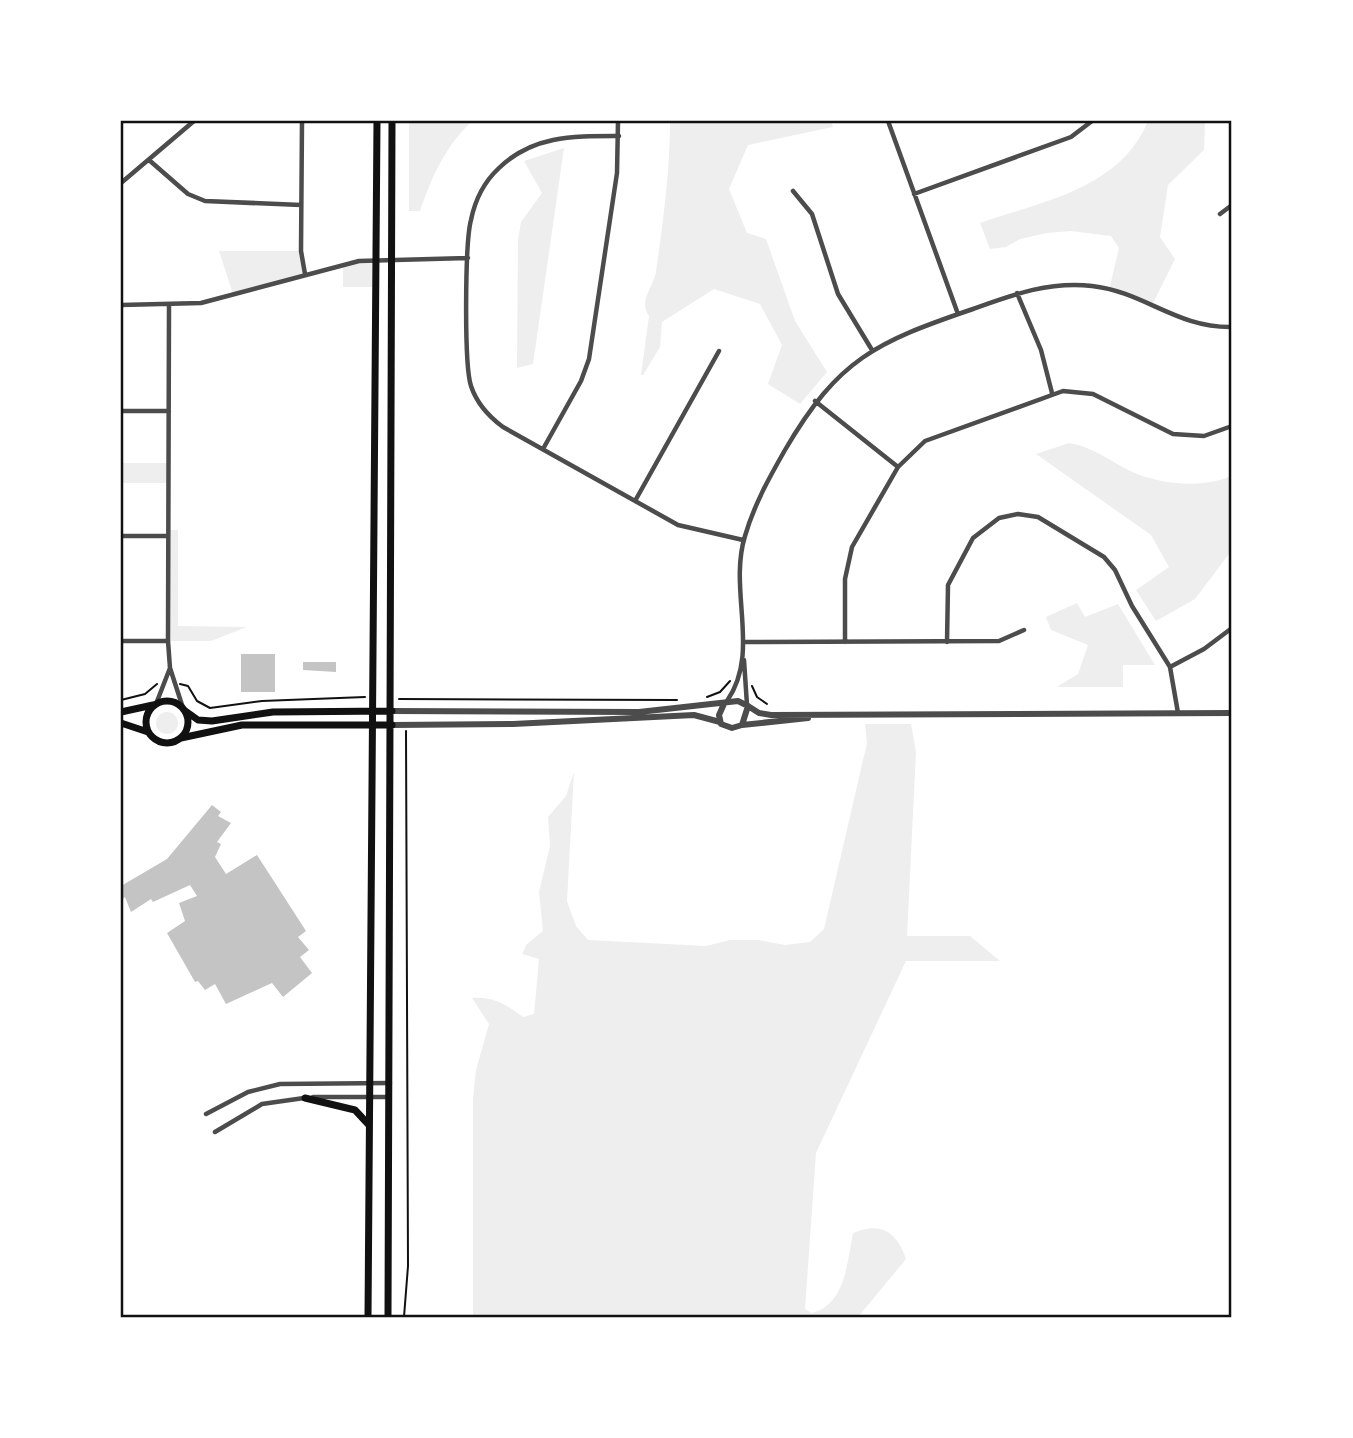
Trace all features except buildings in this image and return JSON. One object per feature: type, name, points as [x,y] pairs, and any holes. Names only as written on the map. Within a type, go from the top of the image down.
[{"type":"main road","points":[[368,1317],[377,121]]},
{"type":"main road","points":[[388,1317],[393,725],[392,121]]},
{"type":"main road","points":[[121,712],[170,701],[205,721],[273,712],[392,711]]},
{"type":"main road","points":[[148,732],[147,715],[155,704]]},
{"type":"main road","points":[[181,738],[187,728],[183,709]]},
{"type":"main road","points":[[121,723],[148,732],[165,743],[242,725],[393,725]]},
{"type":"main road","points":[[305,1098],[355,1110],[370,1127]]},
{"type":"street","points":[[121,183],[194,121]]},
{"type":"street","points":[[302,121],[301,261],[305,274]]},
{"type":"street","points":[[542,449],[581,382],[589,359],[617,173],[618,121]]},
{"type":"street","points":[[888,121],[958,314]]},
{"type":"street","points":[[914,194],[1071,136],[1092,121]]},
{"type":"street","points":[[619,136],[551,139],[525,149],[504,163],[485,185],[474,208],[468,237],[468,370],[476,399],[494,421],[678,525],[743,540]]},
{"type":"street","points":[[149,160],[188,194],[205,201],[301,205]]},
{"type":"street","points":[[793,191],[812,214],[838,294],[872,350]]},
{"type":"street","points":[[1220,214],[1232,205]]},
{"type":"street","points":[[121,305],[201,303],[305,274],[377,259],[468,258]]},
{"type":"street","points":[[720,722],[726,703],[740,680],[744,659],[738,586],[743,540],[763,490],[815,401],[838,376],[872,350],[896,337],[1017,293],[1055,286],[1092,286],[1132,296],[1196,325],[1232,327]]},
{"type":"street","points":[[1017,293],[1041,350],[1052,393]]},
{"type":"street","points":[[169,305],[168,641],[170,668],[183,709]]},
{"type":"street","points":[[635,500],[719,351]]},
{"type":"street","points":[[845,642],[845,579],[849,554],[898,467],[914,449],[935,436],[1052,393],[1074,391],[1093,394],[1172,434],[1204,436],[1232,426]]},
{"type":"street","points":[[815,401],[898,467]]},
{"type":"street","points":[[121,411],[169,411]]},
{"type":"street","points":[[947,642],[948,585],[973,538],[999,518],[1029,515],[1046,522],[1110,563],[1170,667],[1178,713]]},
{"type":"street","points":[[121,536],[168,536]]},
{"type":"street","points":[[1170,667],[1204,649],[1232,628]]},
{"type":"street","points":[[744,642],[999,641],[1024,630]]},
{"type":"street","points":[[121,641],[168,641]]},
{"type":"street","points":[[742,725],[748,706],[744,659]]},
{"type":"street","points":[[155,704],[170,668]]},
{"type":"street","points":[[392,711],[639,712],[726,703],[748,706],[764,714],[1232,713]]},
{"type":"street","points":[[393,725],[513,724],[694,715],[720,722],[727,727],[838,715]]},
{"type":"street","points":[[206,1114],[248,1093],[280,1084],[390,1083]]},
{"type":"street","points":[[215,1132],[262,1104],[305,1098],[390,1097]]},
{"type":"path","points":[[703,697],[720,692],[731,681],[736,682]]},
{"type":"path","points":[[121,700],[137,697],[153,686],[165,683]]},
{"type":"path","points":[[176,684],[188,686],[197,701],[209,708],[262,701],[372,698]]},
{"type":"path","points":[[749,686],[754,687],[757,697],[767,704]]},
{"type":"path","points":[[392,698],[680,700]]},
{"type":"path","points":[[404,1317],[408,1266],[406,724]]},
{"type":"shaded area","points":[[409,121],[472,121],[454,141],[440,163],[420,211],[409,211]]},
{"type":"shaded area","points":[[670,121],[831,121],[833,127],[748,145],[729,189],[747,233],[766,239],[795,321],[827,372],[800,404],[768,384],[782,345],[760,304],[714,289],[662,322],[660,347],[641,375],[649,316],[645,305],[656,272],[664,215]]},
{"type":"shaded area","points":[[1148,121],[1205,121],[1204,150],[1168,185],[1160,237],[1175,259],[1152,305],[1109,290],[1119,248],[1111,236],[1071,231],[1047,233],[1020,239],[1006,247],[990,249],[980,223],[1053,199],[1099,177],[1119,163],[1135,144]]},
{"type":"shaded area","points":[[564,148],[533,364],[517,368],[518,240],[521,222],[542,193],[524,161]]},
{"type":"shaded area","points":[[219,251],[301,251],[305,274],[233,294]]},
{"type":"shaded area","points":[[377,259],[377,287],[343,287],[343,263]]},
{"type":"shaded area","points":[[1069,443],[1096,452],[1137,474],[1160,481],[1197,484],[1232,476],[1232,550],[1195,599],[1156,621],[1136,590],[1169,567],[1151,535],[1036,454]]},
{"type":"shaded area","points":[[121,463],[168,463],[168,483],[121,483]]},
{"type":"shaded area","points":[[168,530],[178,530],[178,626],[247,627],[211,641],[168,641]]},
{"type":"shaded area","points":[[1077,603],[1085,617],[1118,604],[1155,665],[1123,665],[1123,687],[1057,687],[1078,674],[1088,645],[1051,630],[1046,617]]},
{"type":"shaded area","points":[[167,712],[175,715],[178,723],[175,731],[167,734],[159,731],[156,723],[159,715]]},
{"type":"shaded area","points":[[865,724],[911,724],[916,752],[907,936],[970,936],[1000,961],[906,961],[816,1153],[805,1309],[812,1313],[832,1301],[843,1280],[853,1233],[872,1228],[887,1231],[898,1242],[906,1259],[858,1317],[473,1317],[473,1099],[476,1070],[489,1024],[472,998],[487,998],[499,1002],[523,1017],[534,1014],[539,959],[522,954],[527,944],[543,931],[539,892],[550,846],[548,817],[566,796],[574,772],[567,901],[576,926],[588,940],[706,946],[730,940],[758,940],[785,945],[810,942],[824,929],[867,743]]}]
